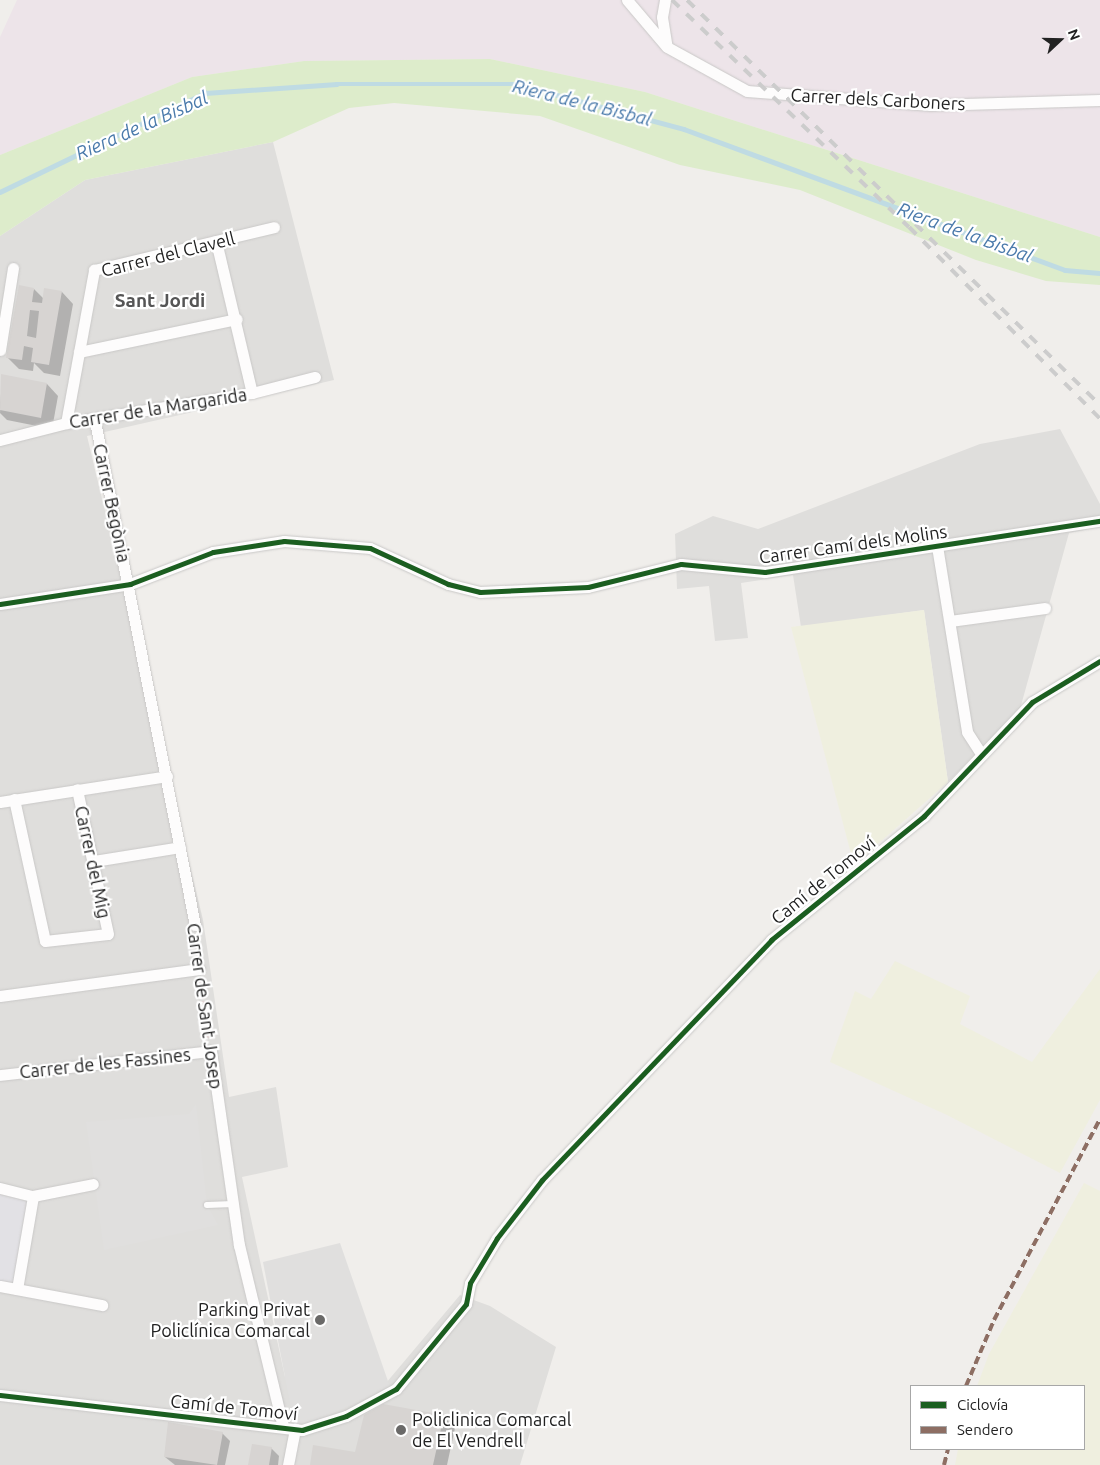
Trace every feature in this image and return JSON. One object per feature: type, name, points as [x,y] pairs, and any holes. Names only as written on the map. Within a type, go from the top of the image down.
[{"type":"street","name":"Carrer dels Carboners","points":[[627,0],[667,47],[747,91],[930,105],[1100,100]]},
{"type":"street","points":[[664,0],[662,17],[667,47]]},
{"type":"street","name":"Carrer del Clavell","points":[[66,423],[94,270],[274,227]]},
{"type":"street","points":[[216,242],[237,319],[252,392]]},
{"type":"street","points":[[0,350],[14,268]]},
{"type":"street","points":[[79,352],[237,319]]},
{"type":"street","name":"Carrer de la Margarida","points":[[0,440],[66,423],[95,421],[252,392],[315,377]]},
{"type":"street","name":"Carrer Begònia","points":[[95,421],[130,584]]},
{"type":"street","name":"Carrer Camí dels Molins","points":[[0,604],[130,584],[213,552],[284,541],[370,548],[448,584],[480,592],[588,587],[680,564],[765,572],[1100,522]]},
{"type":"street","points":[[938,546],[966,732],[982,756]]},
{"type":"street","name":"Carrer de Sant Josep","points":[[130,584],[194,926]]},
{"type":"street","points":[[950,621],[1044,608]]},
{"type":"street","name":"Camí de Tomoví","points":[[0,1395],[289,1428],[346,1416],[396,1389],[466,1304],[470,1283],[497,1238],[542,1180],[771,940],[924,816],[1032,702],[1100,662]]},
{"type":"street","points":[[0,802],[167,776]]},
{"type":"street","name":"Carrer del Mig","points":[[14,800],[45,941],[108,934],[94,861],[77,789]]},
{"type":"street","points":[[94,861],[180,847]]},
{"type":"street","points":[[0,996],[199,969]]},
{"type":"street","name":"Carrer de Sant Josep","points":[[211,1051],[235,1204],[239,1245],[289,1428],[288,1465]]},
{"type":"street","name":"Carrer de les Fassines","points":[[0,1075],[211,1051]]},
{"type":"street","points":[[0,1188],[33,1196],[92,1184]]},
{"type":"street","points":[[17,1289],[33,1196]]},
{"type":"street","points":[[0,1286],[102,1305]]},
{"type":"lane","points":[[207,1205],[235,1204]]},
{"type":"shaded area","points":[[17,0],[1100,0],[1100,237],[645,92],[490,59],[304,61],[192,77],[0,155],[0,37]]},
{"type":"shaded area","points":[[273,142],[334,380],[87,436],[203,920],[229,1097],[276,1087],[288,1167],[242,1177],[285,1377],[381,1389],[460,1295],[490,1306],[556,1347],[520,1465],[0,1465],[0,236],[85,180]]},
{"type":"shaded area","points":[[1060,429],[1100,504],[1100,527],[1069,533],[1020,709],[948,782],[924,610],[801,627],[793,575],[741,583],[748,638],[715,641],[709,586],[677,589],[675,534],[713,516],[758,529],[980,444]]},
{"type":"shaded area","points":[[196,1104],[207,1205],[218,1225],[104,1250],[86,1122],[189,1114]]},
{"type":"shaded area","points":[[0,1188],[33,1196],[17,1289],[0,1286]]},
{"type":"shaded area","name":"Parking Privat Policlínica Comarcal","points":[[340,1243],[390,1387],[306,1426],[294,1424],[263,1262]]},
{"type":"green space","points":[[490,59],[645,92],[1100,237],[1100,285],[1046,281],[976,260],[800,190],[680,165],[540,116],[394,103],[349,108],[273,142],[85,180],[0,236],[0,155],[192,77],[304,61]]},
{"type":"green space","points":[[924,610],[948,782],[854,865],[791,627]]},
{"type":"green space","points":[[895,961],[970,996],[960,1024],[1032,1062],[1100,969],[1100,1100],[1060,1173],[947,1115],[830,1062],[855,991],[871,999]]},
{"type":"green space","points":[[1084,1183],[1100,1191],[1100,1465],[955,1465],[958,1450],[1085,1450],[1085,1385],[977,1385],[989,1354]]},
{"type":"building","points":[[19,285],[34,288],[32,302],[42,303],[44,288],[62,291],[49,365],[31,362],[33,348],[24,346],[22,360],[6,358]],"holes":[[[30,310],[39,311],[36,338],[27,336]]]},
{"type":"building","points":[[1,374],[47,383],[41,418],[0,410]]},
{"type":"building","name":"Policlinica Comarcal de El Vendrell","points":[[383,1404],[444,1415],[433,1465],[310,1465],[313,1445],[355,1452],[364,1415]]},
{"type":"building","points":[[168,1422],[223,1432],[217,1465],[164,1457]]},
{"type":"building","points":[[252,1444],[272,1447],[269,1465],[248,1465]]},
{"type":"waterway","name":"Riera de la Bisbal","points":[[0,192],[205,93],[337,84],[516,84],[684,129],[1065,270],[1100,273]]},
{"type":"railway","points":[[672,0],[909,227],[1100,419]]},
{"type":"railway","points":[[687,0],[1100,405]]},
{"type":"marked path","points":[[966,1385],[994,1320],[1100,1119]]},
{"type":"marked path","points":[[944,1465],[948,1450]]},
{"type":"cycle path","points":[[0,604],[130,584],[213,552],[284,541],[370,548],[448,584],[480,592],[588,587],[681,564],[765,572],[1100,521]]},
{"type":"cycle path","points":[[0,1395],[302,1430],[346,1416],[396,1389],[466,1304],[470,1283],[497,1238],[542,1180],[771,940],[924,816],[1032,702],[1100,661]]},
{"type":"place","name":"Parking Privat Policlínica Comarcal","points":[[320,1320]]},
{"type":"place","name":"Policlinica Comarcal de El Vendrell","points":[[401,1430]]},
{"type":"district","name":"Sant Jordi","points":[[160,301]]}]
